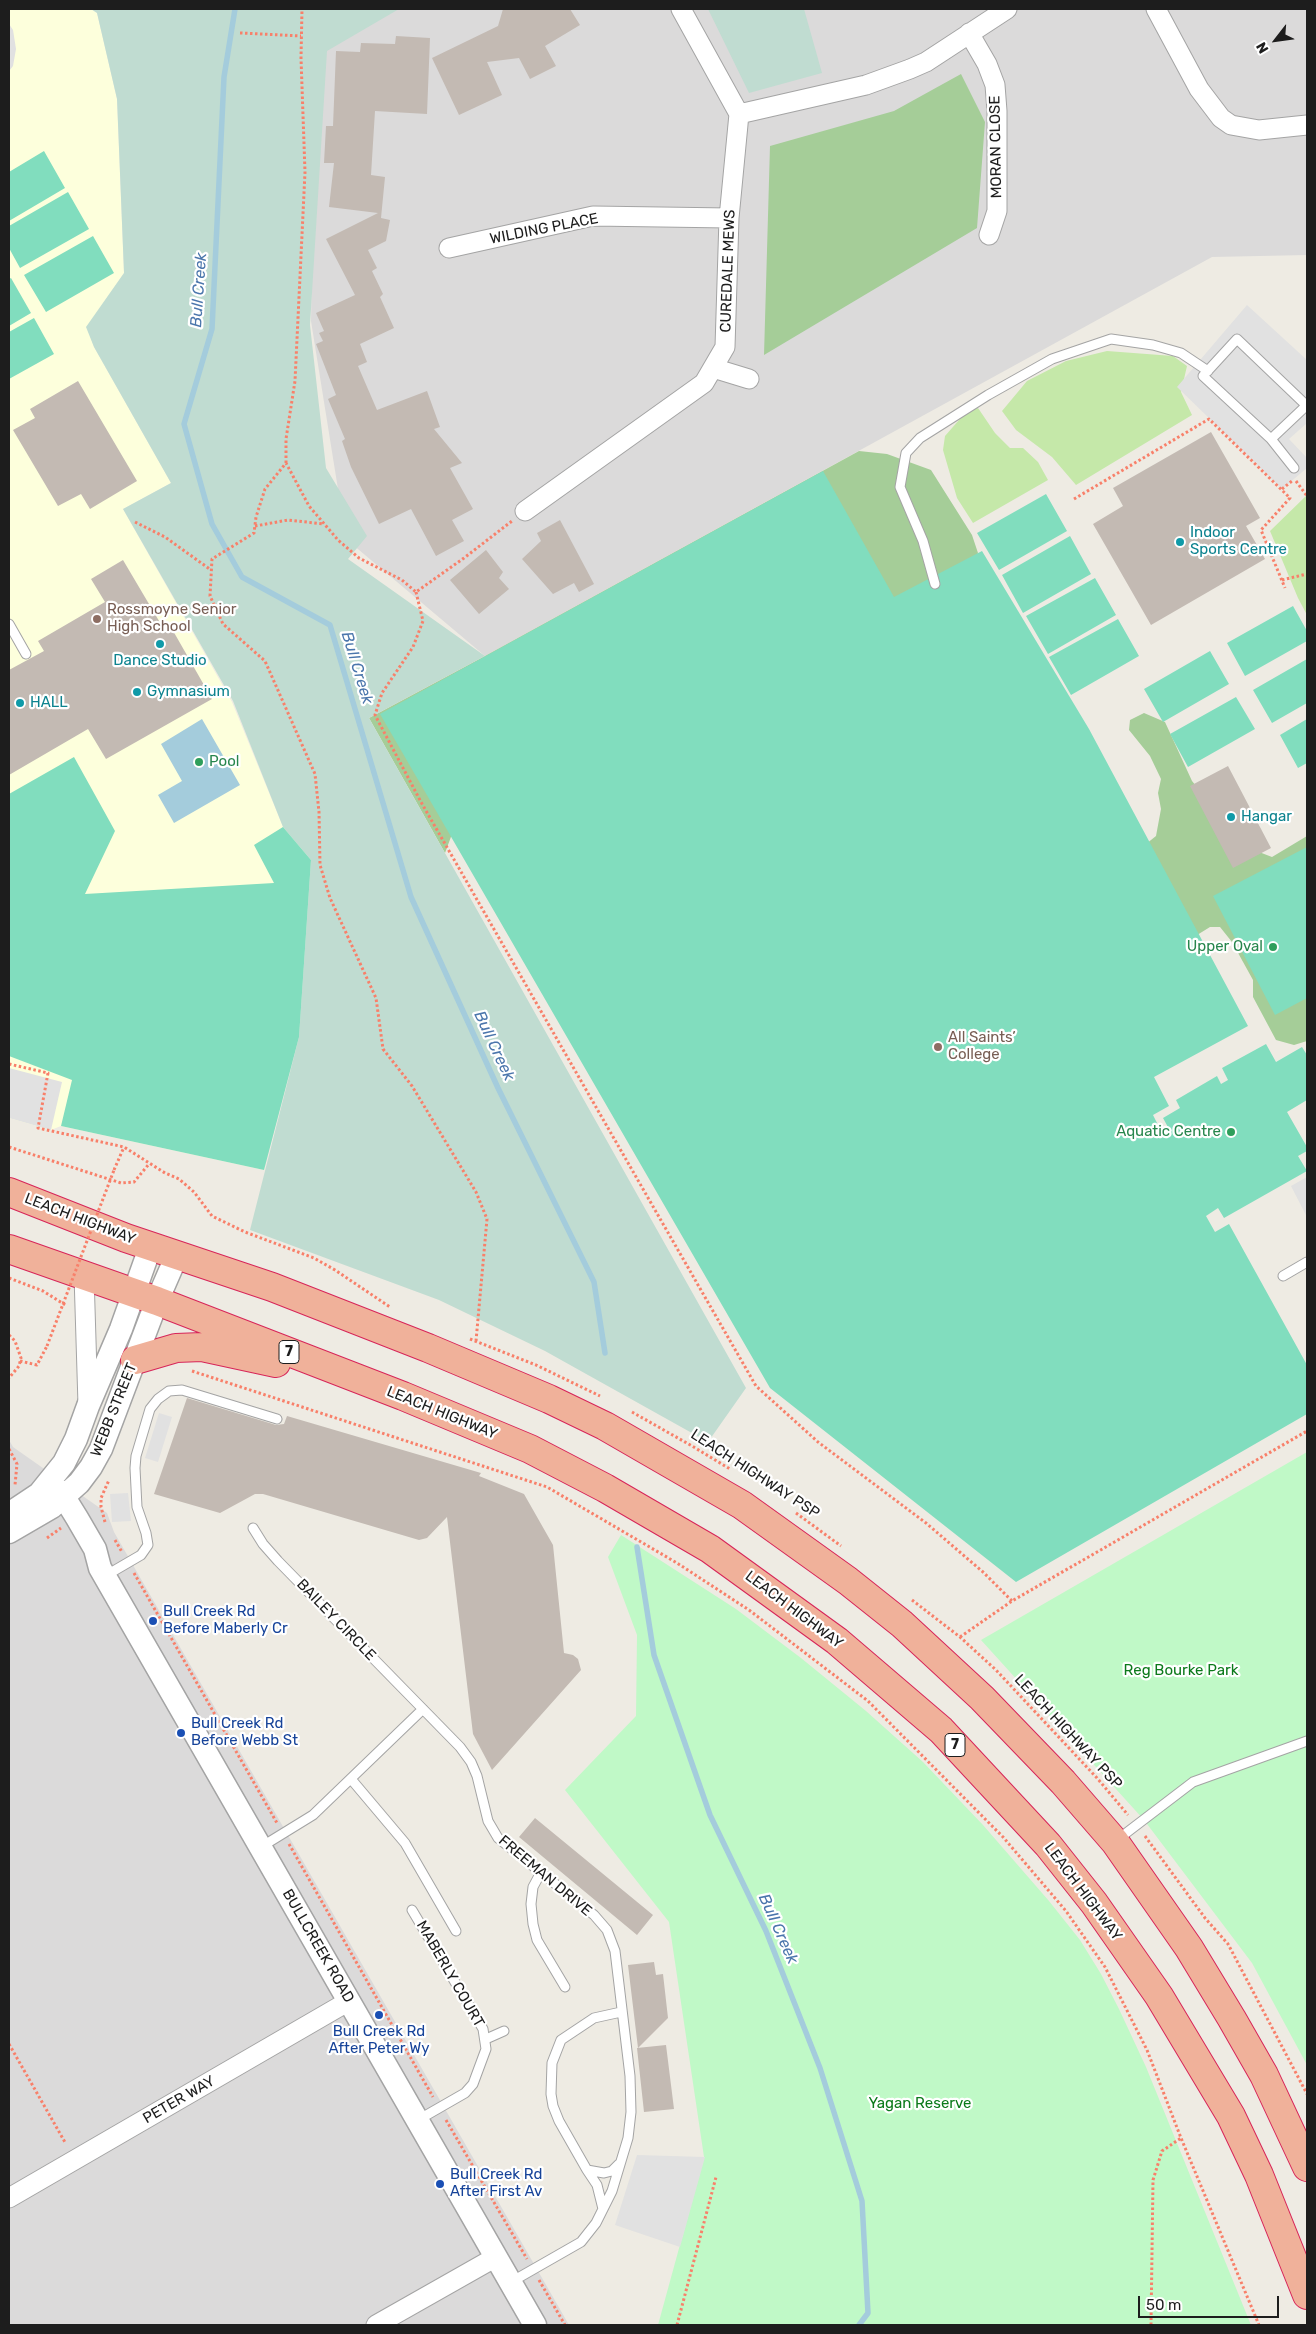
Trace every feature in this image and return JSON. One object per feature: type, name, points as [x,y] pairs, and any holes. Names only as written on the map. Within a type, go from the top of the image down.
[{"type":"highway","name":"LEACH HIGHWAY","points":[[9,1192],[126,1238],[272,1287],[419,1344],[549,1399],[605,1426],[742,1506],[848,1581],[902,1624],[982,1698],[1063,1782],[1115,1842],[1189,1948],[1232,2019],[1264,2075],[1307,2167]]},
{"type":"highway","name":"LEACH HIGHWAY","points":[[9,1249],[145,1297],[403,1396],[530,1449],[605,1488],[710,1549],[837,1641],[941,1730],[1048,1845],[1094,1903],[1159,1996],[1231,2116],[1259,2175],[1307,2295]]},
{"type":"highway","points":[[135,1360],[176,1348],[202,1347],[238,1354],[403,1396]]},
{"type":"street","points":[[681,9],[738,114],[866,85],[926,62],[1007,9]]},
{"type":"street","points":[[1156,9],[1199,89],[1221,118],[1231,125],[1259,130],[1307,125]]},
{"type":"street","name":"MORAN CLOSE","points":[[969,33],[986,64],[995,85],[996,94],[997,211],[989,235]]},
{"type":"street","name":"CUREDALE MEWS","points":[[525,511],[704,382],[725,347],[729,218],[738,114]]},
{"type":"street","name":"WILDING PLACE","points":[[449,248],[593,216],[729,218]]},
{"type":"street","points":[[713,368],[749,379]]},
{"type":"street","name":"WEBB STREET","points":[[11,1504],[51,1495],[79,1483],[101,1449],[135,1360],[145,1297],[150,1246]]},
{"type":"street","name":"WEBB STREET","points":[[9,1532],[51,1495],[121,1329],[177,1255]]},
{"type":"street","name":"WEBB STREET","points":[[84,1275],[88,1406]]},
{"type":"street","name":"BULLCREEK ROAD","points":[[51,1495],[94,1549],[102,1572],[535,2325]]},
{"type":"street","name":"PETER WAY","points":[[9,2198],[350,2001]]},
{"type":"street","points":[[376,2325],[496,2256]]},
{"type":"lane","points":[[935,584],[924,541],[900,488],[906,453],[920,438],[988,395],[1052,360],[1111,339],[1154,345],[1181,353],[1208,371]]},
{"type":"lane","points":[[1271,439],[1307,405],[1236,339],[1203,376],[1271,439],[1294,468]]},
{"type":"lane","points":[[9,624],[26,654]]},
{"type":"lane","points":[[1283,1276],[1307,1262]]},
{"type":"lane","points":[[102,1572],[128,1563],[141,1555],[148,1545],[146,1533],[138,1513],[135,1468],[136,1456],[150,1410],[158,1399],[169,1391],[182,1390],[277,1419]]},
{"type":"lane","name":"BAILEY CIRCLE","points":[[253,1528],[263,1544],[278,1561],[423,1708]]},
{"type":"lane","points":[[261,1847],[313,1815],[423,1708]]},
{"type":"lane","name":"FREEMAN DRIVE","points":[[423,1708],[460,1747],[471,1762],[477,1776],[491,1829],[498,1838],[540,1874],[594,1915],[607,1930],[614,1950],[630,2076],[631,2112],[628,2138],[612,2191],[596,2223],[581,2242],[510,2282]]},
{"type":"lane","points":[[1115,1842],[1193,1782],[1307,1741]]},
{"type":"lane","points":[[351,1779],[405,1843],[456,1931]]},
{"type":"lane","points":[[540,1874],[534,1887],[531,1904],[533,1924],[537,1940],[565,1987]]},
{"type":"lane","name":"MABERLY COURT","points":[[412,1910],[469,2009],[477,2019],[486,2038],[486,2049],[473,2084],[460,2096],[418,2120]]},
{"type":"lane","points":[[602,2209],[597,2185],[559,2121],[553,2106],[552,2063],[557,2044],[564,2037],[594,2018],[621,2012]]},
{"type":"lane","name":"MABERLY COURT","points":[[486,2038],[504,2031]]},
{"type":"lane","points":[[587,2170],[604,2174],[612,2171],[620,2164]]},
{"type":"path","points":[[302,9],[305,172],[295,381],[286,439],[286,463],[309,506],[338,540],[359,558],[402,580],[416,592],[423,621],[413,647],[382,693],[376,714],[421,802],[756,1386],[818,1442],[926,1523],[983,1572],[1012,1601]]},
{"type":"path","points":[[240,33],[301,36]]},
{"type":"path","points":[[1074,499],[1209,419],[1290,498],[1261,530],[1285,588]]},
{"type":"path","points":[[286,463],[265,489],[254,533],[212,559],[210,596],[223,624],[265,661],[315,774],[320,812],[320,865],[330,898],[376,998],[383,1049],[422,1102],[476,1192],[487,1219],[476,1341]]},
{"type":"path","points":[[1282,490],[1295,479],[1307,496]]},
{"type":"path","points":[[416,592],[525,511]]},
{"type":"path","points":[[255,526],[288,520],[324,524]]},
{"type":"path","points":[[135,522],[165,537],[212,570]]},
{"type":"path","points":[[1282,580],[1307,574]]},
{"type":"path","points":[[9,1064],[48,1073],[38,1128],[124,1147],[149,1164],[179,1179],[194,1192],[212,1216],[244,1232],[314,1258],[395,1310]]},
{"type":"path","points":[[9,1147],[121,1183],[134,1182],[149,1164]]},
{"type":"path","points":[[20,1361],[37,1365],[47,1346],[124,1147]]},
{"type":"path","points":[[9,1278],[43,1291],[61,1301],[72,1312]]},
{"type":"path","points":[[9,1335],[19,1349],[20,1361],[20,1366],[9,1378]]},
{"type":"path","points":[[468,1338],[536,1365],[609,1400]]},
{"type":"path","points":[[190,1370],[547,1487],[677,1563],[749,1610],[868,1701],[1003,1837],[1066,1911],[1105,1967],[1147,2050],[1181,2138],[1260,2325]]},
{"type":"path","name":"LEACH HIGHWAY PSP","points":[[624,1408],[733,1471]]},
{"type":"path","points":[[960,1637],[1012,1601],[1307,1431]]},
{"type":"path","points":[[9,1449],[17,1464],[18,1472],[11,1504]]},
{"type":"path","points":[[101,1507],[109,1528]]},
{"type":"path","name":"LEACH HIGHWAY PSP","points":[[789,1508],[847,1550]]},
{"type":"path","points":[[113,1537],[565,2325]]},
{"type":"path","name":"LEACH HIGHWAY PSP","points":[[906,1596],[960,1637],[1042,1717],[1137,1826],[1205,1918],[1228,1944],[1307,2094]]},
{"type":"path","points":[[9,2044],[75,2160]]},
{"type":"path","points":[[1151,2325],[1153,2180],[1162,2151],[1181,2138]]},
{"type":"path","points":[[677,2325],[716,2177]]},
{"type":"shaded area","name":"Rossmoyne Senior High School","points":[[9,9],[91,9],[97,13],[117,99],[124,273],[87,327],[94,347],[171,483],[123,509],[232,702],[283,827],[311,860],[264,1170],[61,1126],[51,1130],[9,1118]]},
{"type":"shaded area","points":[[91,9],[399,9],[327,51],[310,325],[326,468],[367,536],[348,559],[485,656],[369,718],[746,1388],[708,1442],[545,1351],[439,1300],[250,1230],[299,1037],[311,860],[283,827],[233,701],[123,509],[171,483],[94,347],[86,327],[124,273],[117,99],[97,13]]},
{"type":"shaded area","points":[[370,9],[1307,9],[1307,255],[1212,257],[485,656],[346,539],[311,321],[316,45]]},
{"type":"shaded area","points":[[708,9],[804,9],[822,73],[749,93]]},
{"type":"shaded area","points":[[9,24],[13,30],[16,49],[13,66],[9,71]]},
{"type":"shaded area","points":[[1247,305],[1307,360],[1307,423],[1289,439],[1307,458],[1307,468],[1282,489],[1177,387]]},
{"type":"shaded area","points":[[9,1068],[62,1082],[51,1130],[9,1118]]},
{"type":"shaded area","points":[[1307,1177],[1307,1217],[1291,1186]]},
{"type":"shaded area","points":[[159,1413],[172,1417],[158,1462],[145,1458]]},
{"type":"shaded area","points":[[9,1440],[13,1447],[107,1513],[114,1532],[569,2325],[9,2325]]},
{"type":"shaded area","points":[[128,1493],[131,1521],[112,1522],[110,1494]]},
{"type":"shaded area","points":[[637,2155],[705,2157],[680,2247],[615,2225]]},
{"type":"green space","points":[[961,74],[985,122],[977,228],[764,355],[770,146],[894,111]]},
{"type":"green space","points":[[44,151],[65,188],[9,221],[9,172]]},
{"type":"green space","points":[[68,192],[89,229],[20,268],[9,248],[9,226]]},
{"type":"green space","points":[[93,236],[114,273],[46,312],[24,275]]},
{"type":"green space","points":[[11,278],[31,313],[9,326],[9,279]]},
{"type":"green space","points":[[34,318],[54,354],[9,379],[9,332]]},
{"type":"green space","points":[[1107,351],[1173,356],[1187,366],[1181,392],[1192,415],[1076,485],[1052,457],[1016,430],[1002,411],[1027,381],[1066,361]]},
{"type":"green space","points":[[978,408],[995,433],[1010,448],[1023,448],[1038,462],[1048,480],[973,523],[957,498],[943,450],[945,436],[966,412]]},
{"type":"green space","points":[[859,451],[887,454],[931,470],[972,535],[978,553],[962,607],[462,807],[445,853],[369,718]]},
{"type":"green space","name":"All Saints’ College","points":[[823,471],[894,597],[982,551],[1089,729],[1248,1026],[1154,1077],[1169,1106],[1153,1115],[1162,1133],[1169,1129],[1163,1118],[1180,1108],[1176,1100],[1217,1076],[1221,1084],[1228,1080],[1222,1068],[1266,1044],[1276,1062],[1302,1047],[1307,1055],[1307,1100],[1287,1112],[1307,1147],[1307,1151],[1298,1156],[1307,1171],[1224,1218],[1218,1208],[1206,1216],[1215,1232],[1229,1224],[1307,1365],[1307,1414],[1016,1582],[770,1388],[380,714]]},
{"type":"green space","points":[[1046,494],[1067,531],[999,570],[977,533]]},
{"type":"green space","points":[[1307,495],[1307,615],[1270,531]]},
{"type":"green space","points":[[1070,536],[1091,574],[1023,613],[1002,575]]},
{"type":"green space","points":[[1095,578],[1116,615],[1048,654],[1026,616]]},
{"type":"green space","points":[[1293,606],[1307,631],[1307,641],[1245,676],[1227,643]]},
{"type":"green space","points":[[1118,619],[1139,656],[1071,695],[1049,657]]},
{"type":"green space","points":[[1210,651],[1229,684],[1163,722],[1144,689]]},
{"type":"green space","points":[[1307,659],[1307,703],[1272,723],[1253,690]]},
{"type":"green space","points":[[1236,697],[1255,729],[1188,767],[1170,734]]},
{"type":"green space","points":[[1144,713],[1165,722],[1192,781],[1246,847],[1272,857],[1307,836],[1307,1041],[1294,1045],[1276,1040],[1253,997],[1253,980],[1232,942],[1220,927],[1210,927],[1181,945],[1136,852],[1156,836],[1161,809],[1158,793],[1161,779],[1150,756],[1129,730],[1130,720]]},
{"type":"green space","points":[[1307,719],[1307,763],[1298,768],[1280,735]]},
{"type":"green space","points":[[74,757],[115,831],[85,894],[274,883],[254,845],[283,827],[311,860],[299,1037],[264,1170],[61,1126],[72,1080],[9,1056],[9,794]]},
{"type":"green space","name":"Upper Oval","points":[[1307,847],[1307,998],[1275,1015],[1213,896]]},
{"type":"green space","name":"Reg Bourke Park","points":[[1307,1452],[1307,2065],[1252,1963],[1144,1820],[981,1640]]},
{"type":"green space","name":"Yagan Reserve","points":[[621,1535],[736,1609],[801,1658],[866,1711],[923,1762],[983,1825],[1049,1901],[1080,1940],[1101,1974],[1119,2009],[1146,2067],[1251,2325],[658,2325],[704,2157],[669,1922],[565,1790],[636,1716],[637,1635],[608,1557]]},
{"type":"water","name":"Pool","points":[[202,719],[240,785],[174,823],[158,795],[182,781],[161,744]]},
{"type":"building","points":[[503,9],[570,9],[580,25],[545,46],[556,66],[530,79],[519,58],[487,62],[502,95],[459,115],[432,58],[498,26]]},
{"type":"building","points":[[396,36],[430,38],[427,114],[375,111],[371,175],[385,177],[381,218],[390,220],[386,241],[368,250],[377,268],[372,271],[383,294],[380,297],[394,328],[360,344],[367,362],[358,366],[377,410],[427,391],[440,427],[434,429],[462,463],[450,468],[473,509],[452,520],[464,541],[436,556],[411,509],[379,524],[351,467],[342,441],[345,439],[328,399],[336,395],[316,344],[323,341],[319,333],[324,331],[316,313],[355,295],[326,239],[378,213],[329,207],[334,163],[324,163],[326,126],[333,126],[336,51],[360,52],[361,43],[395,44]]},
{"type":"building","points":[[78,381],[137,481],[90,509],[81,494],[58,506],[13,430],[35,418],[30,409]]},
{"type":"building","name":"Indoor Sports Centre","points":[[1211,432],[1260,518],[1246,526],[1265,559],[1151,625],[1093,524],[1123,506],[1113,488]]},
{"type":"building","points":[[560,520],[594,584],[579,592],[574,583],[553,594],[522,559],[541,541],[537,533]]},
{"type":"building","points":[[486,550],[503,572],[499,578],[509,589],[479,614],[450,580]]},
{"type":"building","points":[[123,560],[162,626],[168,622],[212,699],[106,759],[88,729],[9,775],[9,670],[44,651],[38,641],[105,602],[91,579]]},
{"type":"building","name":"Hangar","points":[[1228,766],[1271,848],[1233,868],[1190,786]]},
{"type":"building","points":[[187,1398],[276,1425],[284,1424],[287,1416],[481,1473],[479,1476],[524,1494],[553,1545],[564,1653],[573,1655],[578,1659],[581,1670],[492,1770],[473,1734],[447,1517],[427,1538],[419,1540],[263,1494],[255,1494],[220,1513],[154,1494]]},
{"type":"building","points":[[535,1818],[653,1915],[637,1935],[519,1837]]},
{"type":"building","points":[[654,1962],[656,1975],[663,1974],[668,2018],[638,2048],[628,1965]]},
{"type":"building","points":[[666,2045],[674,2109],[644,2112],[637,2048]]},
{"type":"waterway","name":"Bull Creek","points":[[235,9],[224,77],[212,329],[184,424],[212,524],[242,577],[330,625],[411,897],[498,1088],[594,1282],[605,1353]]},
{"type":"waterway","name":"Bull Creek","points":[[637,1547],[654,1655],[710,1815],[766,1931],[820,2068],[862,2201],[868,2313],[859,2325]]},
{"type":"place","name":"Indoor Sports Centre","points":[[1180,542]]},
{"type":"place","name":"Rossmoyne Senior High School","points":[[97,619]]},
{"type":"place","name":"Dance Studio","points":[[160,644]]},
{"type":"place","name":"Gymnasium","points":[[137,692]]},
{"type":"place","name":"HALL","points":[[20,703]]},
{"type":"place","name":"Pool","points":[[199,762]]},
{"type":"place","name":"Hangar","points":[[1231,817]]},
{"type":"place","name":"Upper Oval","points":[[1273,947]]},
{"type":"place","name":"All Saints’ College","points":[[938,1047]]},
{"type":"place","name":"Aquatic Centre","points":[[1231,1132]]},
{"type":"place","name":"Bull Creek Rd Before Maberly Cr","points":[[153,1621]]},
{"type":"place","name":"Bull Creek Rd Before Webb St","points":[[181,1733]]},
{"type":"place","name":"Bull Creek Rd After Peter Wy","points":[[379,2015]]},
{"type":"place","name":"Bull Creek Rd After First Av","points":[[440,2184]]}]
